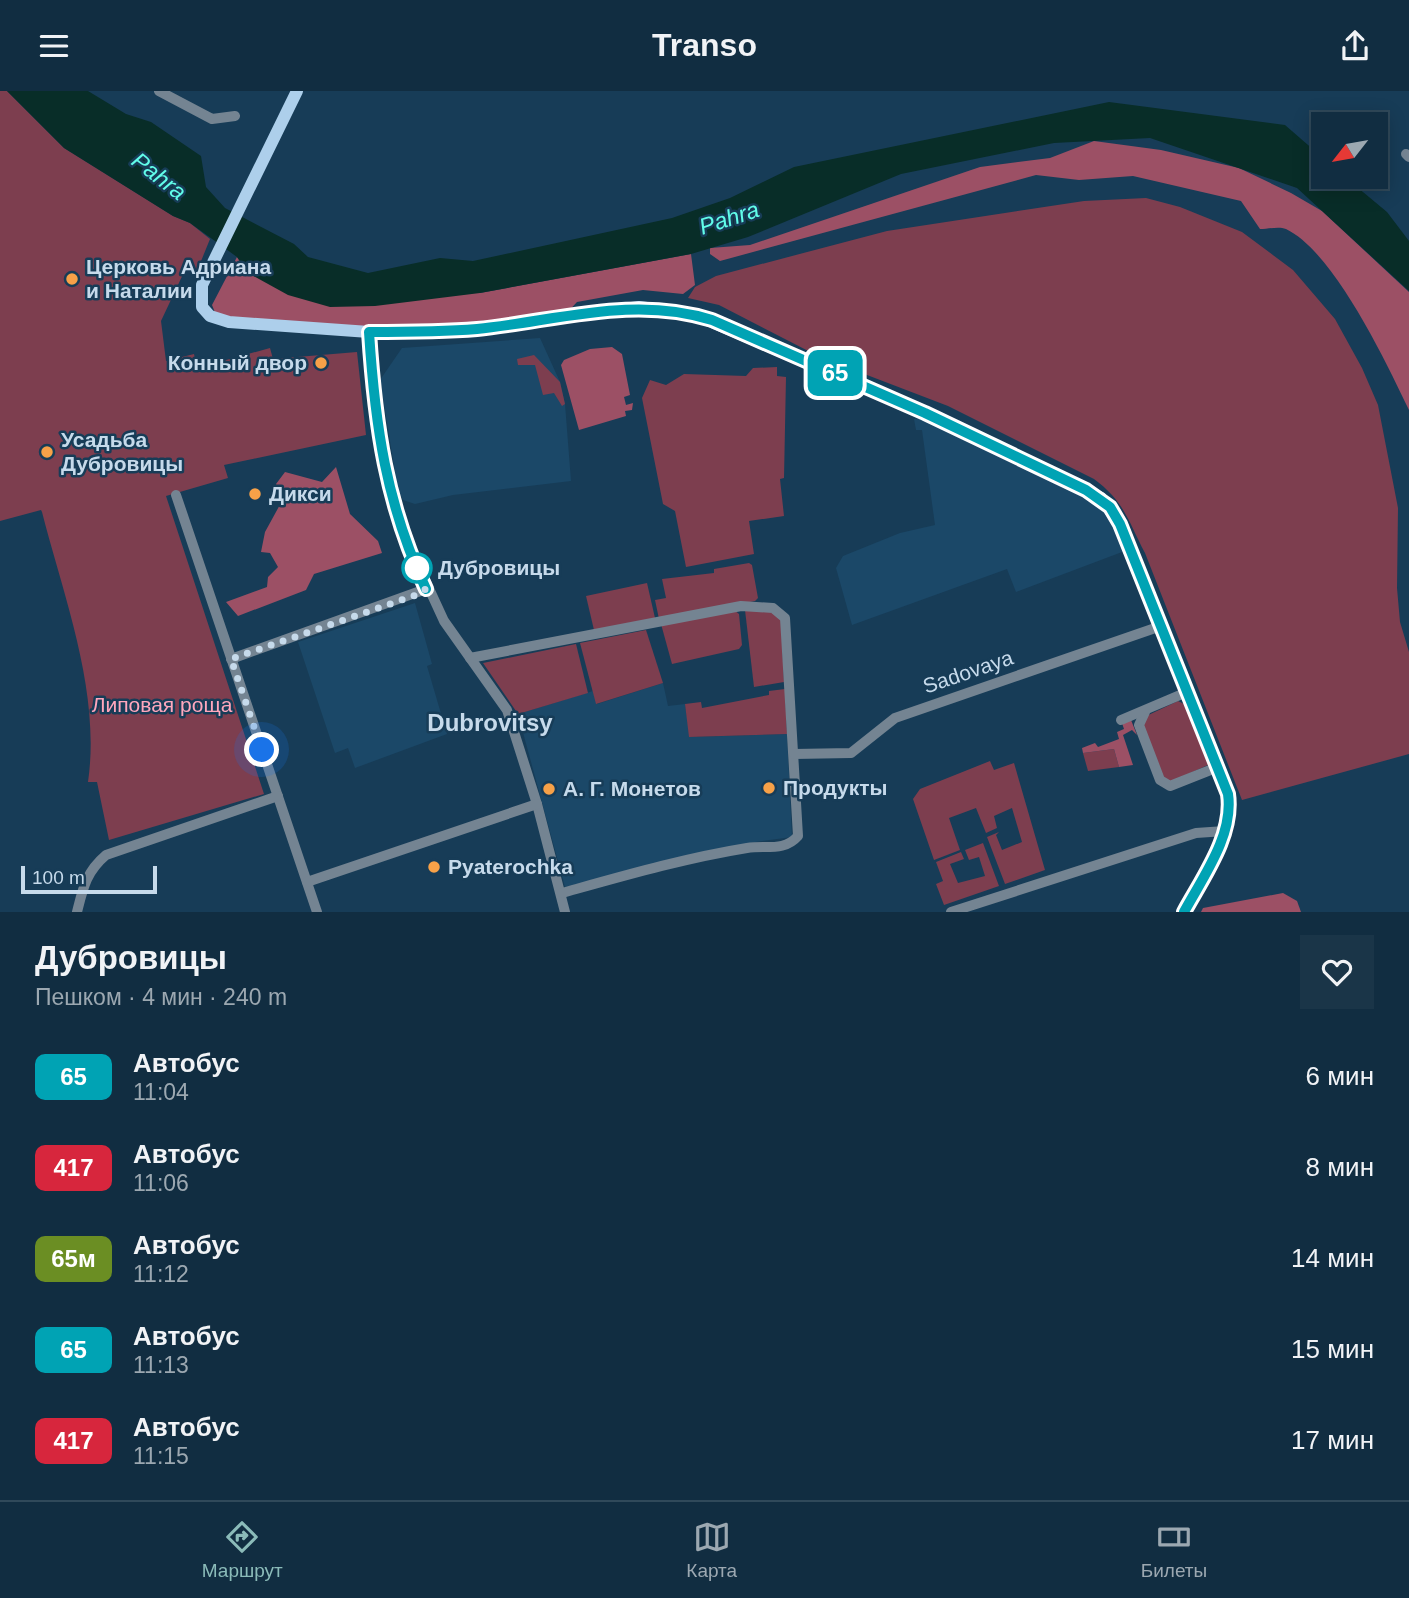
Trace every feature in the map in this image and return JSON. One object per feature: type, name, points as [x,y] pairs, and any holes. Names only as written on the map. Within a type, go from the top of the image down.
[{"type":"main road","points":[[297,91],[203,280],[200,297],[202,307],[218,320],[275,327],[369,332],[476,329],[639,307],[676,310],[712,320],[925,413],[1101,498],[1120,524],[1218,767],[1230,805],[1225,831],[1184,912]]},
{"type":"street","points":[[159,91],[205,116],[220,119],[235,115]]},
{"type":"street","points":[[369,332],[373,400],[385,471],[402,532],[426,589],[507,710],[537,804],[565,912]]},
{"type":"street","points":[[176,495],[317,912]]},
{"type":"street","points":[[231,659],[426,589]]},
{"type":"street","points":[[470,658],[741,606],[773,608],[785,618],[788,631],[798,836],[791,844],[780,847],[750,847],[663,866],[562,893]]},
{"type":"street","name":"Sadovaya","points":[[794,754],[852,753],[895,718],[1161,626]]},
{"type":"street","points":[[1121,720],[1187,692]]},
{"type":"street","points":[[1145,712],[1139,725],[1160,780],[1170,786],[1218,767]]},
{"type":"street","points":[[77,912],[84,881],[92,867],[106,855],[278,796]]},
{"type":"street","points":[[307,882],[537,804]]},
{"type":"street","points":[[951,912],[1196,833],[1225,831]]},
{"type":"shaded area","points":[[1094,141],[1161,150],[1239,168],[1322,211],[1409,292],[1409,410],[1357,310],[1322,260],[1304,241],[1283,228],[1260,229],[1241,201],[1133,176],[1079,180],[1036,175],[720,261],[710,254],[710,248],[750,245],[980,167],[1050,158]]},
{"type":"shaded area","points":[[691,254],[695,285],[683,294],[643,290],[577,302],[563,317],[427,331],[218,320],[212,305],[237,257],[248,273],[480,293]]},
{"type":"shaded area","points":[[540,338],[560,382],[565,404],[571,481],[453,495],[415,504],[403,500],[398,490],[380,380],[402,348]]},
{"type":"shaded area","points":[[612,347],[622,354],[630,395],[624,397],[626,405],[633,403],[632,410],[625,411],[626,416],[579,430],[561,365],[564,360],[590,349]]},
{"type":"shaded area","points":[[923,418],[1101,498],[1130,549],[1016,592],[1007,569],[852,625],[836,568],[843,556],[900,533],[935,525],[922,430],[916,430],[914,419]]},
{"type":"shaded area","points":[[336,467],[350,514],[378,541],[382,553],[314,574],[306,590],[238,616],[226,602],[267,587],[268,577],[278,567],[270,553],[261,552],[265,532],[282,501],[276,484],[285,472],[322,482]]},
{"type":"shaded area","points":[[415,603],[432,664],[427,666],[447,734],[355,768],[348,748],[335,753],[298,642]]},
{"type":"shaded area","points":[[663,683],[668,706],[685,704],[690,737],[787,734],[792,837],[755,842],[565,887],[518,714],[593,691],[597,704]]},
{"type":"shaded area","points":[[1131,720],[1137,735],[1132,730],[1123,735],[1133,765],[1119,767],[1114,749],[1083,753],[1082,748],[1095,743],[1098,747],[1119,739],[1117,732],[1124,729],[1122,723]]},
{"type":"shaded area","points":[[1283,893],[1297,901],[1301,912],[1201,912],[1203,908]]},
{"type":"green space","name":"Усадьба Дубровицы","points":[[0,91],[7,91],[64,148],[173,216],[190,223],[210,239],[195,276],[185,270],[161,321],[166,361],[194,354],[197,368],[270,348],[273,359],[357,352],[366,435],[224,465],[228,478],[166,496],[264,794],[109,840],[97,782],[88,782],[91,748],[85,680],[70,611],[42,512],[41,510],[0,521]]},
{"type":"green space","points":[[1146,198],[1180,207],[1242,232],[1293,270],[1335,319],[1362,368],[1378,405],[1398,508],[1397,588],[1400,622],[1409,652],[1409,754],[1242,800],[1145,553],[1125,513],[1104,487],[1094,479],[948,406],[820,357],[719,305],[688,298],[695,287],[716,276],[887,231],[1084,201]]},
{"type":"green space","points":[[534,355],[560,382],[565,404],[562,406],[554,393],[543,395],[535,365],[518,365],[517,359]]},
{"type":"green space","points":[[777,367],[777,376],[786,377],[784,478],[780,479],[784,516],[749,521],[754,554],[686,567],[675,511],[663,504],[642,398],[650,380],[666,385],[684,374],[746,376],[753,368]]},
{"type":"green space","points":[[749,563],[752,565],[758,598],[755,601],[659,619],[655,600],[666,598],[662,579],[714,573],[714,569]]},
{"type":"green space","points":[[647,583],[655,618],[594,630],[586,596]]},
{"type":"green space","points":[[734,610],[739,614],[742,645],[739,649],[672,664],[661,624]]},
{"type":"green space","points":[[745,610],[772,611],[781,619],[784,682],[754,687]]},
{"type":"green space","points":[[646,630],[663,683],[596,704],[580,643]]},
{"type":"green space","points":[[576,644],[588,693],[518,714],[483,663]]},
{"type":"green space","points":[[785,689],[787,734],[689,737],[685,704],[701,702],[702,708],[769,695],[769,691]]},
{"type":"green space","points":[[1178,701],[1188,706],[1209,758],[1208,765],[1166,784],[1140,719]]},
{"type":"green space","points":[[1114,749],[1119,767],[1088,771],[1083,753]]},
{"type":"green space","points":[[990,761],[994,770],[1014,763],[1045,870],[1005,884],[987,837],[999,832],[996,835],[1002,850],[1022,842],[1012,808],[994,816],[997,828],[986,833],[976,808],[949,818],[960,850],[934,860],[913,799],[920,789]]},
{"type":"green space","points":[[983,843],[999,886],[944,905],[936,884],[943,881],[936,862],[961,852],[964,859],[950,864],[958,883],[985,876],[979,857],[969,860],[965,850]]},
{"type":"water","name":"Pahra","points":[[7,91],[88,91],[126,114],[151,122],[201,156],[206,187],[225,208],[294,244],[308,257],[368,273],[440,258],[473,261],[672,218],[730,198],[794,167],[1109,102],[1285,125],[1311,148],[1311,189],[1359,189],[1387,212],[1409,241],[1409,291],[1297,188],[1150,138],[1054,143],[901,174],[748,237],[691,254],[480,293],[375,306],[330,307],[288,295],[248,273],[237,257],[190,223],[173,216],[64,148]]},
{"type":"bus line","name":"65","points":[[426,589],[402,532],[385,471],[373,400],[369,332],[476,329],[619,309],[657,308],[712,320],[807,360],[1086,490],[1101,498],[1110,507],[1120,524],[1228,794],[1230,815],[1225,831],[1184,912]]},
{"type":"place","name":"Церковь Адриана и Наталии","points":[[72,279]]},
{"type":"place","name":"Конный двор","points":[[321,363]]},
{"type":"place","name":"Усадьба Дубровицы","points":[[47,452]]},
{"type":"place","name":"Дикси","points":[[255,494]]},
{"type":"place","name":"Дубровицы","points":[[417,568]]},
{"type":"place","name":"Продукты","points":[[769,788]]},
{"type":"place","name":"А. Г. Монетов","points":[[549,789]]},
{"type":"place","name":"Pyaterochka","points":[[434,867]]},
{"type":"district","name":"Dubrovitsy","points":[[490,723]]},
{"type":"route","points":[[262,750],[231,659],[416,595],[426,589],[417,568]]},
{"type":"park label","name":"Липовая роща","points":[[162,705]]}]
